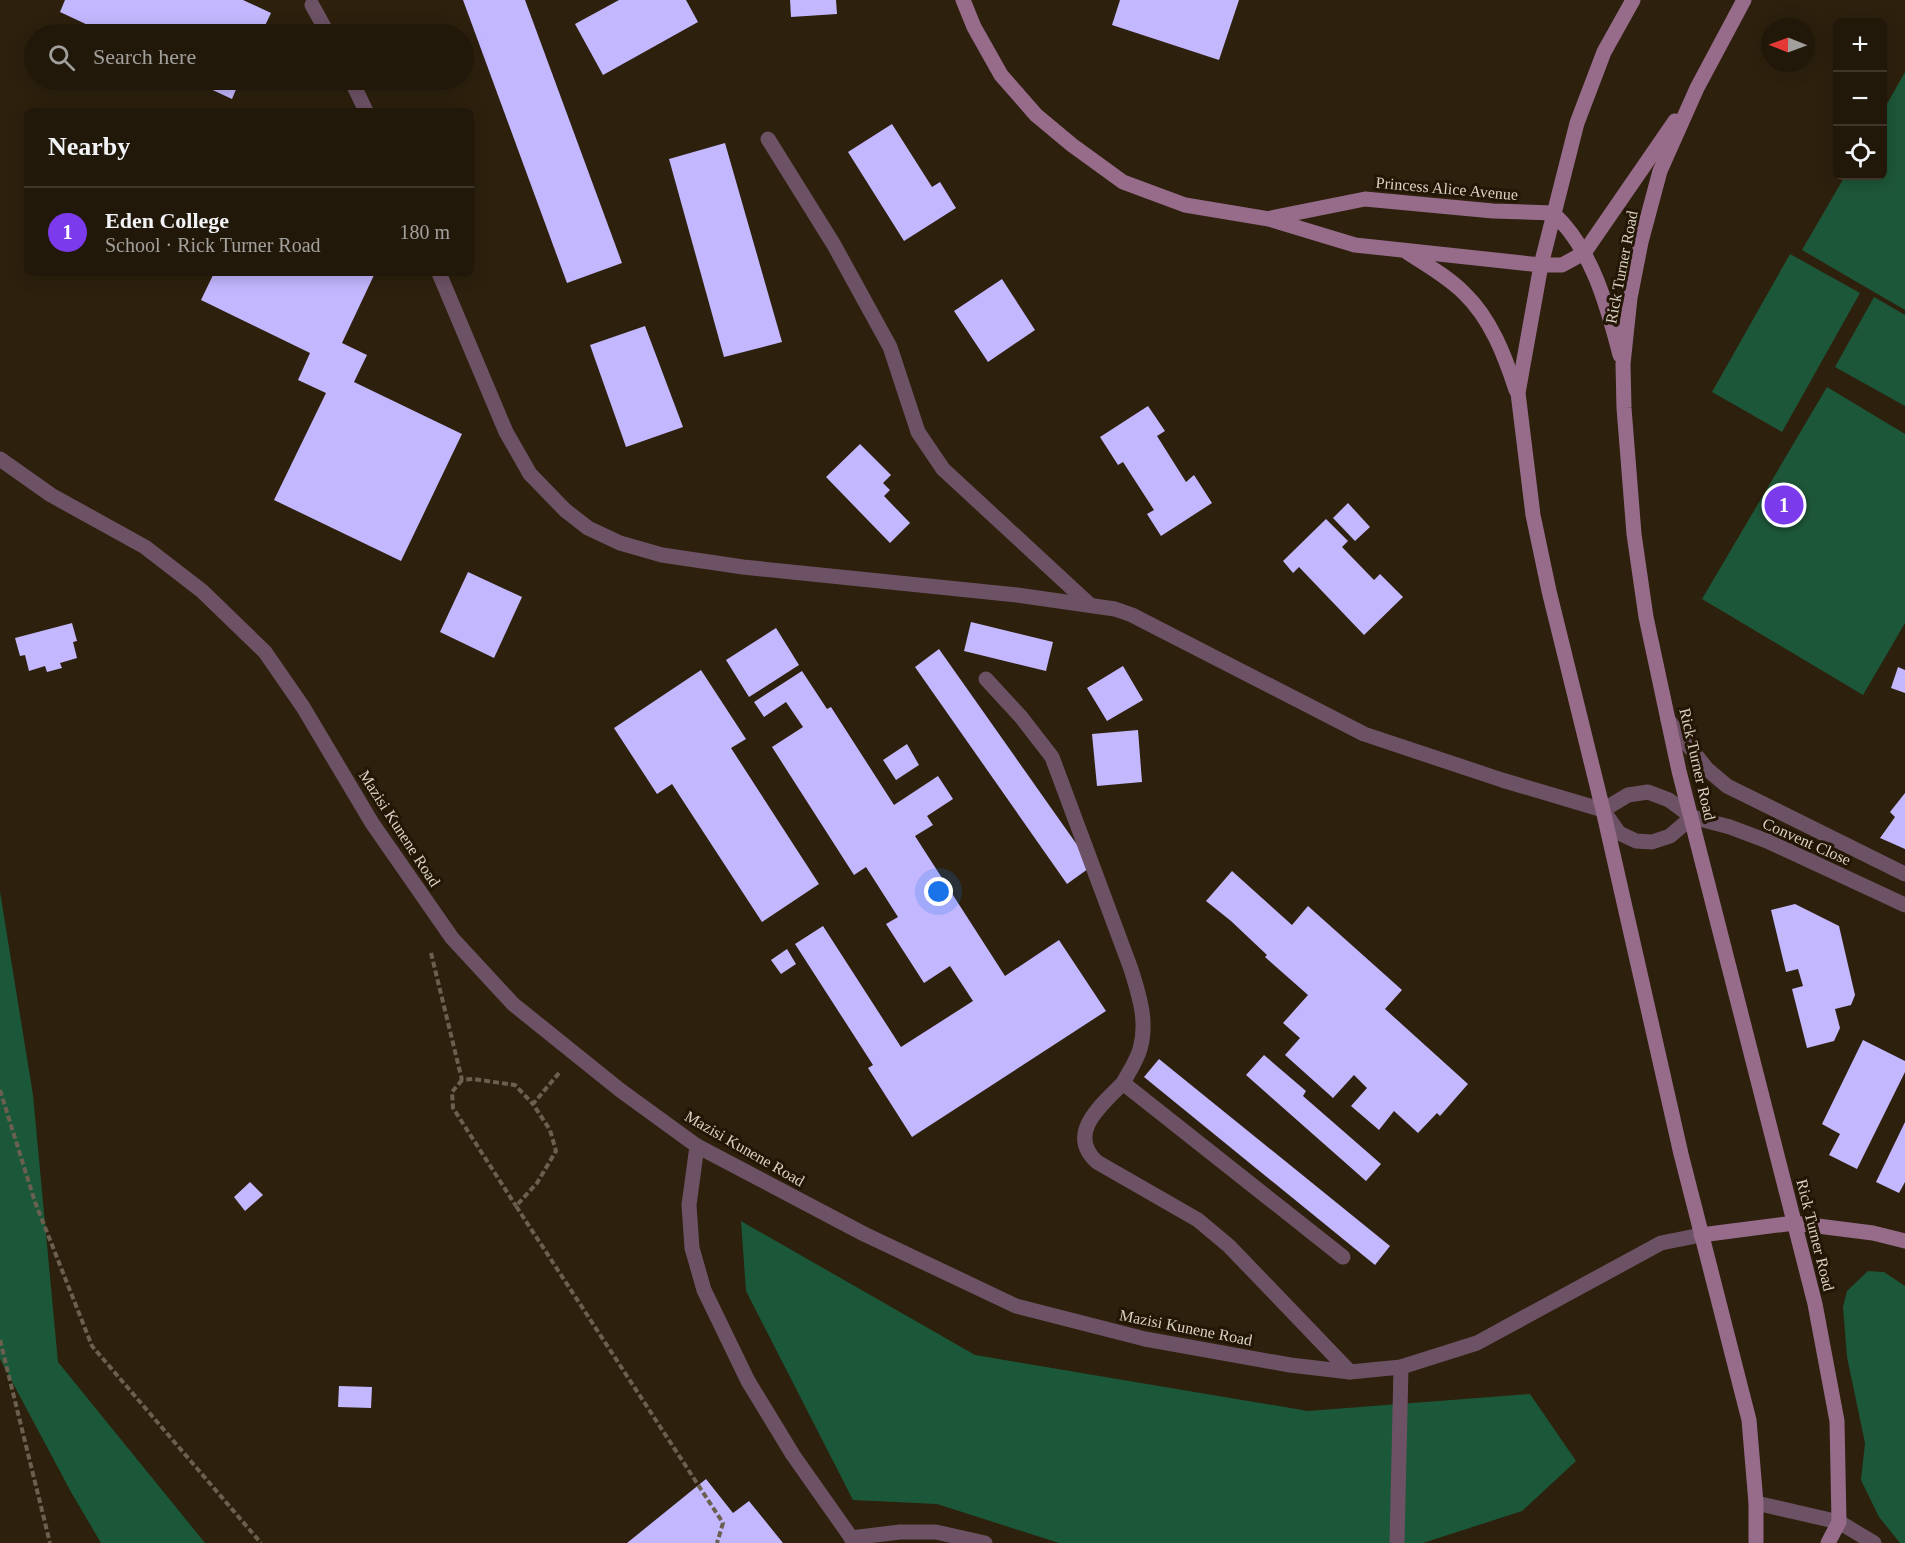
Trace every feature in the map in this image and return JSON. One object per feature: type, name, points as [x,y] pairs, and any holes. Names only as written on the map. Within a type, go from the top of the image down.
[{"type":"main road","name":"Princess Alice Avenue","points":[[963,0],[974,27],[1001,75],[1036,115],[1072,145],[1123,182],[1185,205],[1269,219],[1355,245],[1541,265],[1562,265],[1584,254]]},
{"type":"main road","points":[[1518,393],[1541,265],[1577,123],[1604,52],[1633,0]]},
{"type":"main road","name":"Rick Turner Road","points":[[1744,0],[1697,88],[1660,171],[1630,298],[1623,364],[1624,408],[1634,534],[1646,617],[1692,818],[1815,1304],[1837,1421],[1839,1522],[1828,1543]]},
{"type":"main road","points":[[1584,254],[1697,88]]},
{"type":"main road","name":"Princess Alice Avenue","points":[[1269,219],[1365,199],[1493,211],[1553,213]]},
{"type":"main road","points":[[1553,213],[1568,227],[1584,254],[1608,310],[1623,364]]},
{"type":"main road","points":[[1403,250],[1438,272],[1465,294],[1478,310],[1504,354],[1518,393],[1533,515],[1549,591],[1701,1235],[1749,1420],[1756,1503],[1756,1543]]},
{"type":"main road","points":[[1701,1235],[1794,1223],[1873,1233],[1905,1240]]},
{"type":"street","points":[[312,5],[322,24]]},
{"type":"street","points":[[356,90],[365,108]]},
{"type":"street","points":[[768,139],[834,245],[890,347],[918,432],[943,469],[1089,604]]},
{"type":"street","points":[[440,276],[506,432],[530,474],[565,510],[588,528],[620,543],[662,555],[743,567],[867,578],[1089,604],[1114,609],[1132,615],[1364,734],[1502,780],[1602,810],[1619,833],[1636,841],[1652,842],[1670,836],[1692,818]]},
{"type":"street","name":"Mazisi Kunene Road","points":[[0,459],[51,495],[145,547],[202,591],[265,652],[303,707],[372,823],[452,938],[513,1004],[620,1090],[697,1146],[864,1234],[1016,1306],[1145,1339],[1290,1365],[1350,1372],[1401,1366],[1478,1343],[1661,1243],[1701,1235]]},
{"type":"street","points":[[986,679],[1021,717],[1052,757],[1142,1003],[1143,1031],[1140,1050],[1124,1083],[1089,1119],[1085,1130],[1085,1143],[1090,1155],[1198,1220],[1229,1246],[1350,1372]]},
{"type":"street","points":[[1668,720],[1707,769],[1727,786],[1905,874]]},
{"type":"street","name":"Convent Close","points":[[1602,810],[1628,795],[1648,792],[1669,800],[1692,818],[1730,827],[1767,841],[1905,905]]},
{"type":"street","points":[[1124,1083],[1343,1257]]},
{"type":"street","points":[[697,1146],[689,1205],[692,1248],[704,1290],[748,1381],[793,1455],[853,1541],[900,1532],[936,1532],[985,1543]]},
{"type":"street","points":[[1397,1543],[1401,1366]]},
{"type":"street","points":[[1756,1503],[1839,1522],[1874,1543]]},
{"type":"path","points":[[429,948],[462,1080]]},
{"type":"path","points":[[533,1104],[575,1054]]},
{"type":"path","points":[[516,1206],[537,1183],[556,1151],[550,1130],[533,1104],[514,1085],[473,1079],[462,1080],[452,1092],[453,1108],[516,1206],[723,1523],[717,1543]]},
{"type":"path","points":[[0,1090],[35,1202],[92,1346],[261,1543]]},
{"type":"path","points":[[0,1340],[50,1543]]},
{"type":"green space","points":[[1905,72],[1905,310],[1802,250],[1843,180],[1887,180],[1887,104]]},
{"type":"green space","points":[[1790,254],[1860,293],[1782,432],[1712,392]]},
{"type":"green space","points":[[1874,297],[1905,315],[1905,406],[1835,367]]},
{"type":"green space","points":[[1827,387],[1905,434],[1905,623],[1863,695],[1702,599]]},
{"type":"green space","points":[[0,892],[33,1095],[58,1362],[205,1543],[101,1543],[0,1359]]},
{"type":"green space","points":[[741,1221],[975,1355],[1308,1411],[1530,1394],[1576,1461],[1522,1511],[1423,1543],[1059,1543],[937,1504],[853,1500],[746,1291]]},
{"type":"green space","points":[[1868,1271],[1884,1272],[1905,1286],[1905,1543],[1900,1543],[1879,1517],[1861,1480],[1865,1443],[1847,1357],[1843,1307],[1847,1291]]},
{"type":"building","points":[[65,0],[243,0],[271,13],[266,24],[86,24],[60,12]]},
{"type":"building","points":[[463,0],[525,0],[622,263],[567,283],[474,30],[474,24],[472,24]]},
{"type":"building","points":[[619,0],[686,0],[698,22],[603,75],[575,24]]},
{"type":"building","points":[[790,0],[836,0],[837,14],[791,17]]},
{"type":"building","points":[[1120,0],[1239,0],[1219,60],[1112,25]]},
{"type":"building","points":[[213,90],[236,90],[232,99]]},
{"type":"building","points":[[892,124],[932,187],[940,182],[956,208],[904,241],[848,152]]},
{"type":"building","points":[[725,143],[782,342],[724,357],[669,159]]},
{"type":"building","points":[[213,276],[374,276],[342,343],[367,355],[354,382],[462,434],[401,561],[274,500],[326,393],[298,380],[310,353],[201,300]]},
{"type":"building","points":[[1002,279],[1035,330],[988,362],[954,311]]},
{"type":"building","points":[[645,326],[683,427],[626,447],[590,345]]},
{"type":"building","points":[[1148,406],[1165,431],[1157,436],[1186,482],[1194,475],[1212,503],[1161,536],[1147,514],[1154,510],[1123,462],[1118,465],[1100,437]]},
{"type":"building","points":[[860,444],[891,475],[883,483],[890,490],[884,496],[910,523],[890,543],[826,477]]},
{"type":"building","points":[[1348,503],[1370,527],[1355,541],[1333,518]]},
{"type":"building","points":[[1326,519],[1348,541],[1342,547],[1374,580],[1380,574],[1403,597],[1364,635],[1299,567],[1293,573],[1283,561]]},
{"type":"building","points":[[468,572],[522,597],[494,658],[440,632]]},
{"type":"building","points":[[971,622],[1053,642],[1046,671],[964,651]]},
{"type":"building","points":[[72,623],[77,641],[73,642],[77,658],[60,663],[62,668],[47,672],[45,666],[29,671],[25,655],[20,656],[15,638]]},
{"type":"building","points":[[776,628],[799,665],[749,697],[726,660]]},
{"type":"building","points":[[939,649],[1092,866],[1067,884],[915,667]]},
{"type":"building","points":[[1123,666],[1143,700],[1107,721],[1087,688]]},
{"type":"building","points":[[1898,667],[1905,670],[1905,693],[1891,688]]},
{"type":"building","points":[[701,670],[746,739],[731,748],[819,884],[762,922],[672,784],[657,794],[614,728]]},
{"type":"building","points":[[802,671],[827,709],[831,707],[894,805],[938,776],[953,799],[927,816],[933,825],[915,836],[1005,976],[1059,940],[1106,1011],[912,1137],[868,1068],[873,1065],[795,944],[823,926],[901,1047],[973,1001],[950,966],[924,983],[886,924],[898,917],[866,867],[854,875],[772,747],[803,727],[786,702],[764,717],[754,702]]},
{"type":"building","points":[[1138,730],[1142,782],[1097,786],[1092,734]]},
{"type":"building","points":[[907,744],[919,765],[896,780],[883,760]]},
{"type":"building","points":[[1905,793],[1905,849],[1880,838],[1895,817],[1890,812]]},
{"type":"building","points":[[1232,871],[1292,925],[1308,906],[1402,990],[1385,1009],[1468,1084],[1440,1116],[1437,1113],[1418,1133],[1394,1111],[1379,1130],[1351,1106],[1367,1088],[1354,1075],[1333,1098],[1285,1055],[1300,1038],[1283,1023],[1308,995],[1265,957],[1267,955],[1231,921],[1206,901]]},
{"type":"building","points":[[1795,904],[1839,926],[1855,995],[1851,1005],[1835,1009],[1840,1028],[1834,1041],[1807,1048],[1792,989],[1803,986],[1798,969],[1786,972],[1771,910]]},
{"type":"building","points":[[787,949],[796,964],[781,974],[771,960]]},
{"type":"building","points":[[1863,1040],[1905,1061],[1905,1072],[1857,1169],[1829,1155],[1840,1134],[1822,1124]]},
{"type":"building","points":[[1264,1055],[1306,1091],[1303,1096],[1381,1164],[1366,1181],[1246,1075]]},
{"type":"building","points":[[1159,1059],[1390,1246],[1375,1265],[1144,1077]]},
{"type":"building","points":[[1905,1122],[1905,1182],[1899,1193],[1876,1182]]},
{"type":"building","points":[[250,1182],[263,1195],[245,1211],[234,1197]]},
{"type":"building","points":[[339,1386],[372,1387],[371,1408],[338,1407]]},
{"type":"building","points":[[706,1479],[733,1513],[749,1501],[783,1543],[627,1543]]},
{"type":"place","name":"Eden College","points":[[1784,505]]}]
